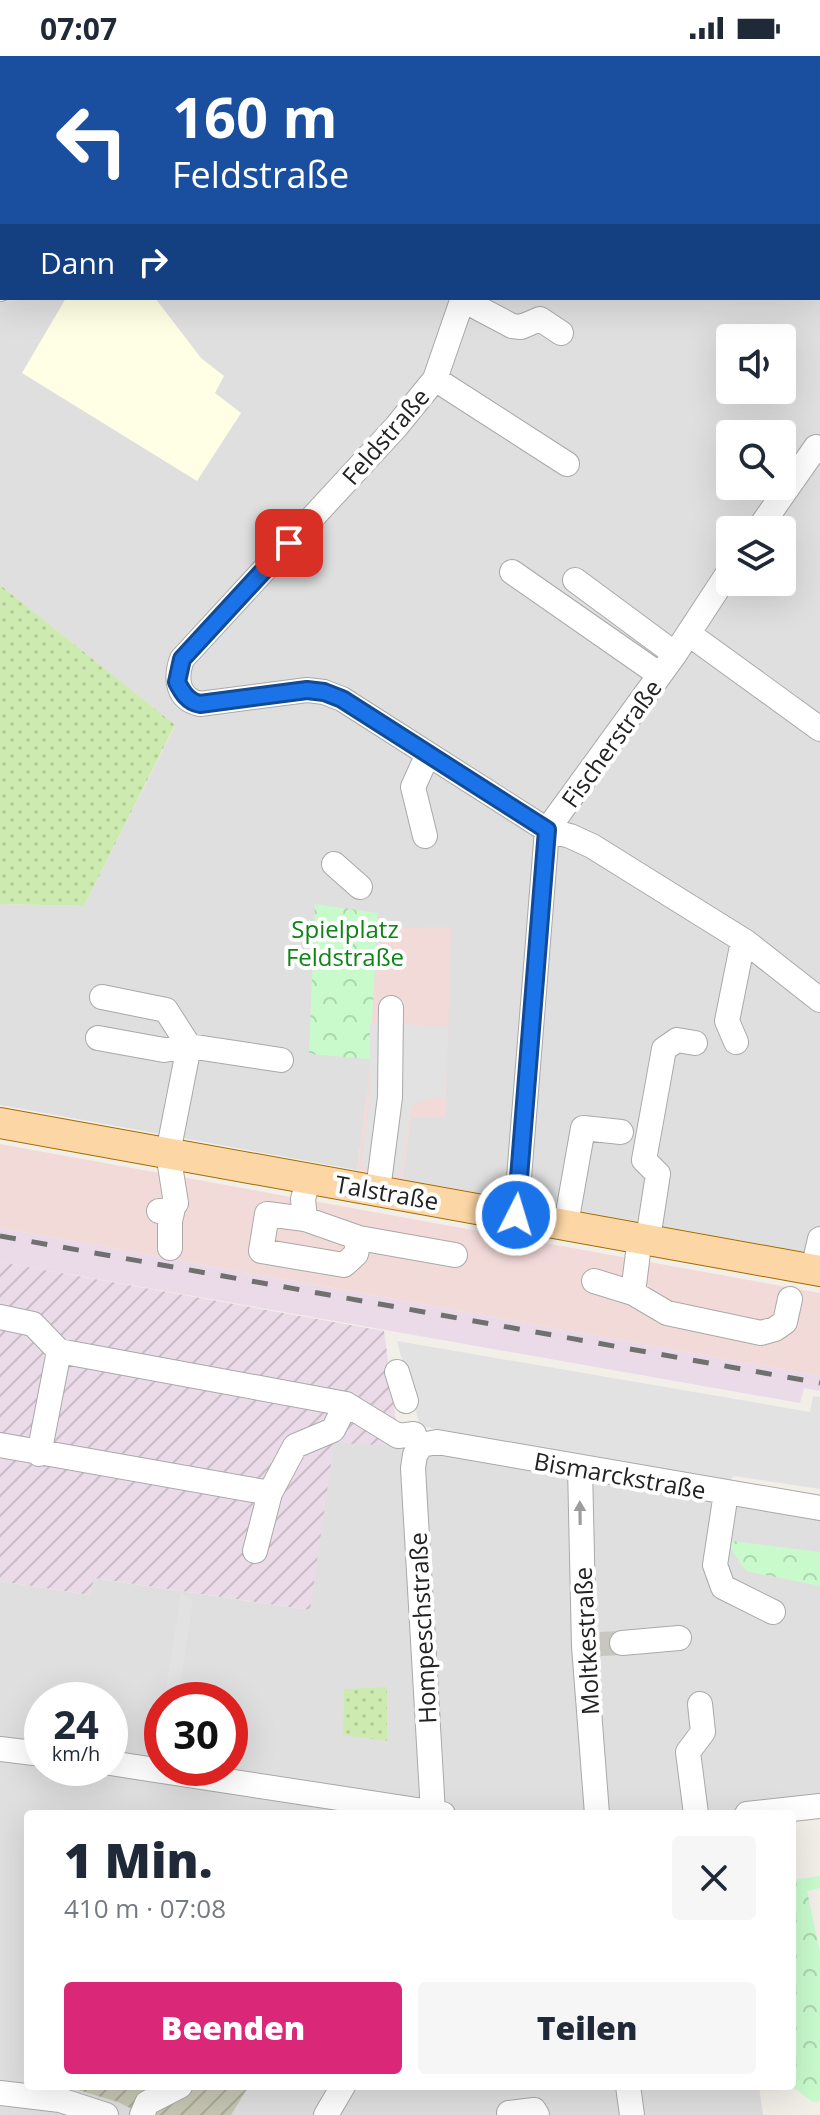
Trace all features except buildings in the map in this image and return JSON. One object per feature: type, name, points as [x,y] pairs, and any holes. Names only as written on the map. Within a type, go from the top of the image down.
[{"type":"main road","name":"Talstraße","points":[[0,1123],[816,1270]]},
{"type":"street","name":"Feldstraße","points":[[463,300],[435,379],[396,427],[182,659],[177,682],[190,700],[200,704],[307,690],[342,699],[547,830],[592,846],[743,941],[820,1000]]},
{"type":"street","points":[[465,300],[512,326],[521,327],[540,319],[561,333]]},
{"type":"street","name":"Feldstraße","points":[[435,379],[567,464]]},
{"type":"street","points":[[768,516],[818,449]]},
{"type":"street","points":[[512,572],[660,675]]},
{"type":"street","name":"Fischerstraße","points":[[575,580],[682,644]]},
{"type":"street","name":"Fischerstraße","points":[[516,1215],[547,830],[682,644],[716,592]]},
{"type":"street","points":[[682,644],[820,729]]},
{"type":"street","points":[[425,836],[413,787],[428,754]]},
{"type":"street","points":[[334,864],[360,887]]},
{"type":"street","points":[[736,1042],[727,1021],[743,941]]},
{"type":"street","points":[[102,997],[166,1010],[189,1046],[168,1153],[176,1194],[176,1203],[166,1210],[170,1221],[170,1248]]},
{"type":"street","points":[[378,1190],[390,1097],[391,1008]]},
{"type":"street","points":[[98,1038],[164,1050],[189,1046],[281,1060]]},
{"type":"street","points":[[633,1293],[658,1174],[644,1160],[664,1049],[677,1040],[695,1043]]},
{"type":"street","points":[[566,1224],[583,1128],[621,1132]]},
{"type":"street","points":[[305,1219],[303,1199],[309,1178]]},
{"type":"street","points":[[359,1238],[356,1254],[344,1265],[261,1251],[267,1214],[305,1219],[359,1238],[455,1255]]},
{"type":"street","points":[[816,1270],[820,1239]]},
{"type":"street","points":[[594,1281],[633,1293],[667,1313],[761,1333],[785,1322],[790,1299]]},
{"type":"street","points":[[0,1317],[33,1324],[59,1351],[346,1404],[333,1430],[295,1446],[270,1493],[255,1551]]},
{"type":"street","points":[[39,1454],[59,1351]]},
{"type":"street","points":[[397,1372],[406,1401]]},
{"type":"street","name":"Bismarckstraße","points":[[346,1404],[398,1436],[820,1508]]},
{"type":"street","name":"Hompeschstraße","points":[[418,1440],[413,1468],[439,1810]]},
{"type":"street","points":[[0,1445],[270,1493]]},
{"type":"street","name":"Moltkestraße","points":[[580,1467],[602,1644],[597,1810]]},
{"type":"street","points":[[702,1571],[721,1493]]},
{"type":"street","points":[[721,1493],[715,1565],[723,1587],[773,1612]]},
{"type":"street","points":[[602,1644],[679,1638]]},
{"type":"street","points":[[695,1810],[688,1752],[703,1732],[700,1704]]},
{"type":"street","points":[[0,1749],[24,1752]]},
{"type":"street","points":[[128,1766],[413,1810]]},
{"type":"street","points":[[784,1810],[820,1806]]},
{"type":"street","points":[[142,2115],[147,2103],[172,2090]]},
{"type":"street","points":[[326,2115],[341,2090]]},
{"type":"street","points":[[629,2090],[632,2115]]},
{"type":"street","points":[[0,2093],[24,2106],[60,2100],[106,2115]]},
{"type":"street","points":[[509,2113],[534,2110],[537,2115]]},
{"type":"shaded area","points":[[0,300],[820,300],[820,1255],[402,1179],[411,1117],[446,1117],[367,1096],[357,1170],[0,1105],[0,904],[84,906],[175,726],[0,585]]},
{"type":"shaded area","points":[[65,300],[157,300],[201,358],[224,376],[215,393],[241,413],[197,481],[22,373]]},
{"type":"shaded area","points":[[451,927],[446,1117],[411,1117],[402,1179],[357,1170],[367,1096],[378,928]]},
{"type":"shaded area","points":[[370,1023],[448,1026],[446,1097],[434,1097],[411,1106],[401,1174],[361,1166],[370,1098]]},
{"type":"shaded area","points":[[0,1144],[820,1293],[820,1376],[0,1228]]},
{"type":"shaded area","points":[[0,1228],[820,1376],[820,1391],[804,1388],[800,1403],[0,1262]]},
{"type":"shaded area","points":[[0,1262],[384,1331],[398,1436],[404,1446],[334,1443],[310,1610],[94,1578],[90,1595],[0,1581]]},
{"type":"shaded area","points":[[397,1341],[810,1412],[813,1396],[820,1397],[820,1489],[734,1476],[728,1482],[420,1426]]},
{"type":"shaded area","points":[[334,1442],[404,1446],[820,1514],[820,1812],[24,1810],[24,2090],[760,2090],[763,2115],[0,2115],[0,1581],[89,1595],[93,1578],[309,1610]]},
{"type":"shaded area","points":[[181,1593],[193,1601],[181,1682],[167,1682]]},
{"type":"shaded area","points":[[78,2090],[247,2090],[231,2115],[144,2115],[118,2102]]},
{"type":"green space","points":[[0,585],[175,725],[84,906],[0,904]]},
{"type":"green space","name":"Spielplatz Feldstraße","points":[[315,904],[378,913],[370,1059],[309,1054]]},
{"type":"green space","points":[[725,1540],[820,1552],[820,1586],[746,1571]]},
{"type":"green space","points":[[387,1687],[387,1741],[343,1735],[344,1689]]},
{"type":"green space","points":[[820,1876],[820,1888],[807,1891],[820,1952],[820,2101],[813,2102],[796,2090],[796,1879]]},
{"type":"tunnel","points":[[600,1644],[622,1643]]},
{"type":"railway","points":[[0,1236],[820,1383]]},
{"type":"route","points":[[289,543],[182,659],[177,682],[183,694],[193,703],[200,704],[307,690],[324,692],[342,699],[547,830],[516,1215]]}]
